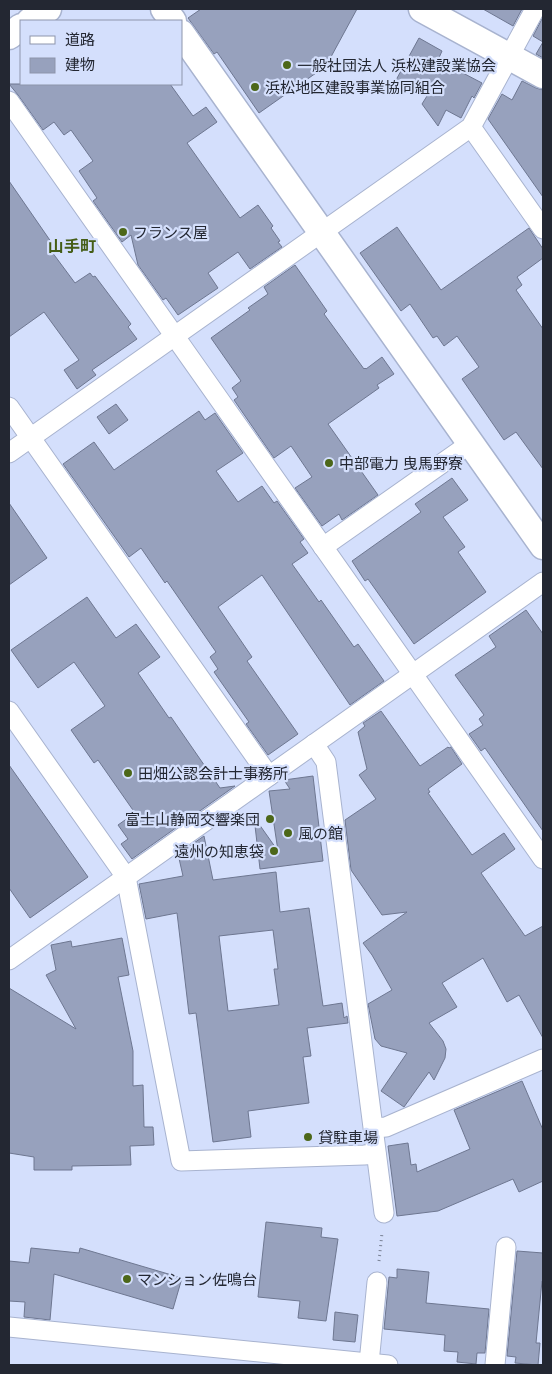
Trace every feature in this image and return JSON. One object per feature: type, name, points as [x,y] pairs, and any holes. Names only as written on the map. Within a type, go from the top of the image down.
[{"type":"street","points":[[32,20],[48,9]]},
{"type":"street","points":[[164,9],[172,20]]},
{"type":"street","points":[[422,9],[543,75]]},
{"type":"street","points":[[9,453],[471,127],[535,9]]},
{"type":"street","points":[[9,36],[20,28]]},
{"type":"street","points":[[182,34],[543,546]]},
{"type":"street","points":[[9,101],[543,859]]},
{"type":"street","points":[[471,127],[543,228]]},
{"type":"street","points":[[9,407],[269,776]]},
{"type":"street","points":[[323,547],[471,443]]},
{"type":"street","points":[[9,960],[543,582]]},
{"type":"street","points":[[9,711],[126,877],[181,1161],[376,1154]]},
{"type":"street","points":[[314,744],[326,762],[384,1213]]},
{"type":"street","points":[[374,1128],[386,1126],[543,1060]]},
{"type":"street","points":[[494,1365],[506,1247]]},
{"type":"street","points":[[9,1327],[304,1361],[378,1364],[377,1282]]},
{"type":"path","points":[[377,1282],[384,1213]]},
{"type":"building","points":[[201,9],[357,9],[326,66],[259,113],[217,52],[214,54],[188,18]]},
{"type":"building","points":[[483,9],[522,9],[513,26]]},
{"type":"building","points":[[543,17],[543,42],[533,36]]},
{"type":"building","points":[[419,38],[442,51],[438,60],[482,83],[474,98],[472,96],[461,118],[446,110],[438,126],[422,104],[427,96],[396,80]]},
{"type":"building","points":[[543,42],[543,58],[536,54]]},
{"type":"building","points":[[522,81],[543,90],[543,197],[488,119],[502,94],[512,100]]},
{"type":"building","points":[[9,84],[171,85],[193,116],[206,107],[217,122],[187,143],[240,218],[258,205],[273,226],[271,228],[282,247],[250,269],[238,252],[208,273],[218,288],[178,315],[166,298],[163,300],[138,265],[131,235],[122,242],[93,201],[97,198],[79,171],[93,161],[71,130],[64,135],[54,122],[43,130]]},
{"type":"building","points":[[9,181],[56,249],[52,252],[75,283],[90,273],[93,277],[95,276],[131,324],[128,327],[137,339],[92,370],[96,375],[77,389],[64,370],[79,360],[44,312],[9,337]]},
{"type":"building","points":[[397,227],[441,290],[529,228],[543,249],[543,258],[517,277],[522,285],[516,290],[543,329],[543,469],[516,432],[504,440],[462,379],[479,367],[457,336],[444,346],[437,336],[433,338],[410,304],[401,311],[360,253]]},
{"type":"building","points":[[295,265],[327,311],[324,314],[364,369],[382,357],[394,374],[377,385],[379,388],[328,424],[378,495],[342,520],[339,514],[322,526],[295,488],[312,477],[291,446],[274,458],[234,400],[238,397],[232,388],[241,381],[211,338],[250,310],[248,308],[268,294],[264,287]]},
{"type":"building","points":[[116,404],[128,420],[109,434],[97,417]]},
{"type":"building","points":[[199,411],[205,420],[215,413],[243,453],[216,471],[238,502],[262,486],[274,503],[277,501],[304,539],[300,542],[308,553],[292,564],[319,602],[321,600],[354,647],[358,644],[384,681],[350,705],[262,575],[218,607],[252,657],[247,661],[298,734],[268,755],[246,724],[249,722],[214,672],[218,669],[210,657],[216,652],[167,581],[165,583],[141,548],[129,557],[63,464],[94,442],[114,470]]},
{"type":"building","points":[[452,478],[468,500],[443,517],[465,547],[458,552],[486,592],[414,644],[368,579],[365,581],[352,561],[421,512],[415,504]]},
{"type":"building","points":[[9,503],[47,558],[9,585]]},
{"type":"building","points":[[87,597],[116,638],[136,624],[160,657],[138,673],[220,788],[235,786],[132,859],[121,844],[128,839],[118,825],[135,813],[98,760],[94,763],[71,730],[105,706],[74,662],[38,688],[11,650]]},
{"type":"building","points":[[526,610],[543,634],[543,831],[485,748],[481,751],[469,734],[483,725],[479,719],[484,715],[455,675],[496,647],[489,636]]},
{"type":"building","points":[[381,711],[420,766],[448,747],[451,747],[462,764],[428,789],[430,792],[428,793],[472,855],[504,833],[515,849],[481,873],[525,936],[543,926],[543,1038],[519,995],[507,1002],[483,958],[442,983],[457,1007],[429,1023],[443,1041],[446,1049],[445,1058],[434,1080],[429,1072],[404,1107],[381,1091],[407,1053],[381,1046],[375,1039],[368,1004],[392,990],[363,943],[407,912],[382,915],[351,870],[345,820],[376,799],[359,775],[367,769],[358,732],[365,726],[363,723]]},
{"type":"building","points":[[9,765],[88,877],[30,918],[9,888]]},
{"type":"building","name":"風の館","points":[[313,776],[323,861],[260,869],[254,817],[278,851],[269,791],[290,789],[284,780]]},
{"type":"building","points":[[204,836],[213,880],[276,872],[280,912],[309,908],[323,1006],[342,1003],[344,1018],[347,1016],[348,1023],[307,1028],[311,1056],[303,1057],[309,1103],[248,1111],[251,1137],[213,1142],[196,1013],[189,1014],[177,913],[146,919],[139,884],[183,876],[178,854]],"holes":[[[273,930],[278,969],[274,969],[279,1005],[228,1011],[219,936]]]},
{"type":"building","points":[[122,938],[129,975],[118,977],[133,1051],[133,1086],[143,1085],[144,1127],[153,1127],[154,1145],[130,1146],[131,1165],[72,1166],[72,1170],[34,1170],[34,1157],[9,1153],[9,988],[76,1029],[46,975],[56,970],[51,945],[71,941],[72,947]]},
{"type":"building","points":[[522,1081],[543,1130],[543,1181],[519,1192],[513,1179],[438,1211],[397,1216],[388,1146],[408,1143],[411,1165],[416,1164],[417,1172],[470,1149],[454,1110]]},
{"type":"building","points":[[266,1222],[322,1228],[321,1237],[338,1239],[326,1321],[298,1318],[300,1301],[258,1297]]},
{"type":"building","points":[[31,1248],[79,1253],[80,1248],[182,1278],[173,1309],[54,1274],[50,1320],[24,1317],[25,1302],[9,1301],[9,1261],[29,1263]]},
{"type":"building","points":[[517,1251],[543,1253],[543,1281],[536,1343],[540,1343],[538,1365],[515,1363],[516,1357],[507,1356]]},
{"type":"building","points":[[397,1269],[429,1272],[426,1303],[489,1309],[485,1353],[477,1353],[476,1364],[457,1362],[458,1352],[444,1351],[445,1335],[384,1329],[389,1277],[397,1278]]},
{"type":"building","points":[[335,1312],[358,1315],[355,1342],[333,1340]]},
{"type":"place","name":"一般社団法人 浜松建設業協会","points":[[287,65]]},
{"type":"place","name":"浜松地区建設事業協同組合","points":[[255,87]]},
{"type":"place","name":"フランス屋","points":[[123,232]]},
{"type":"place","name":"中部電力 曳馬野寮","points":[[329,463]]},
{"type":"place","name":"田畑公認会計士事務所","points":[[128,773]]},
{"type":"place","name":"富士山静岡交響楽団","points":[[270,819]]},
{"type":"place","name":"風の館","points":[[288,833]]},
{"type":"place","name":"遠州の知恵袋","points":[[274,851]]},
{"type":"place","name":"貸駐車場","points":[[308,1137]]},
{"type":"place","name":"マンション佐鳴台","points":[[127,1279]]},
{"type":"district","name":"山手町","points":[[72,246]]}]
